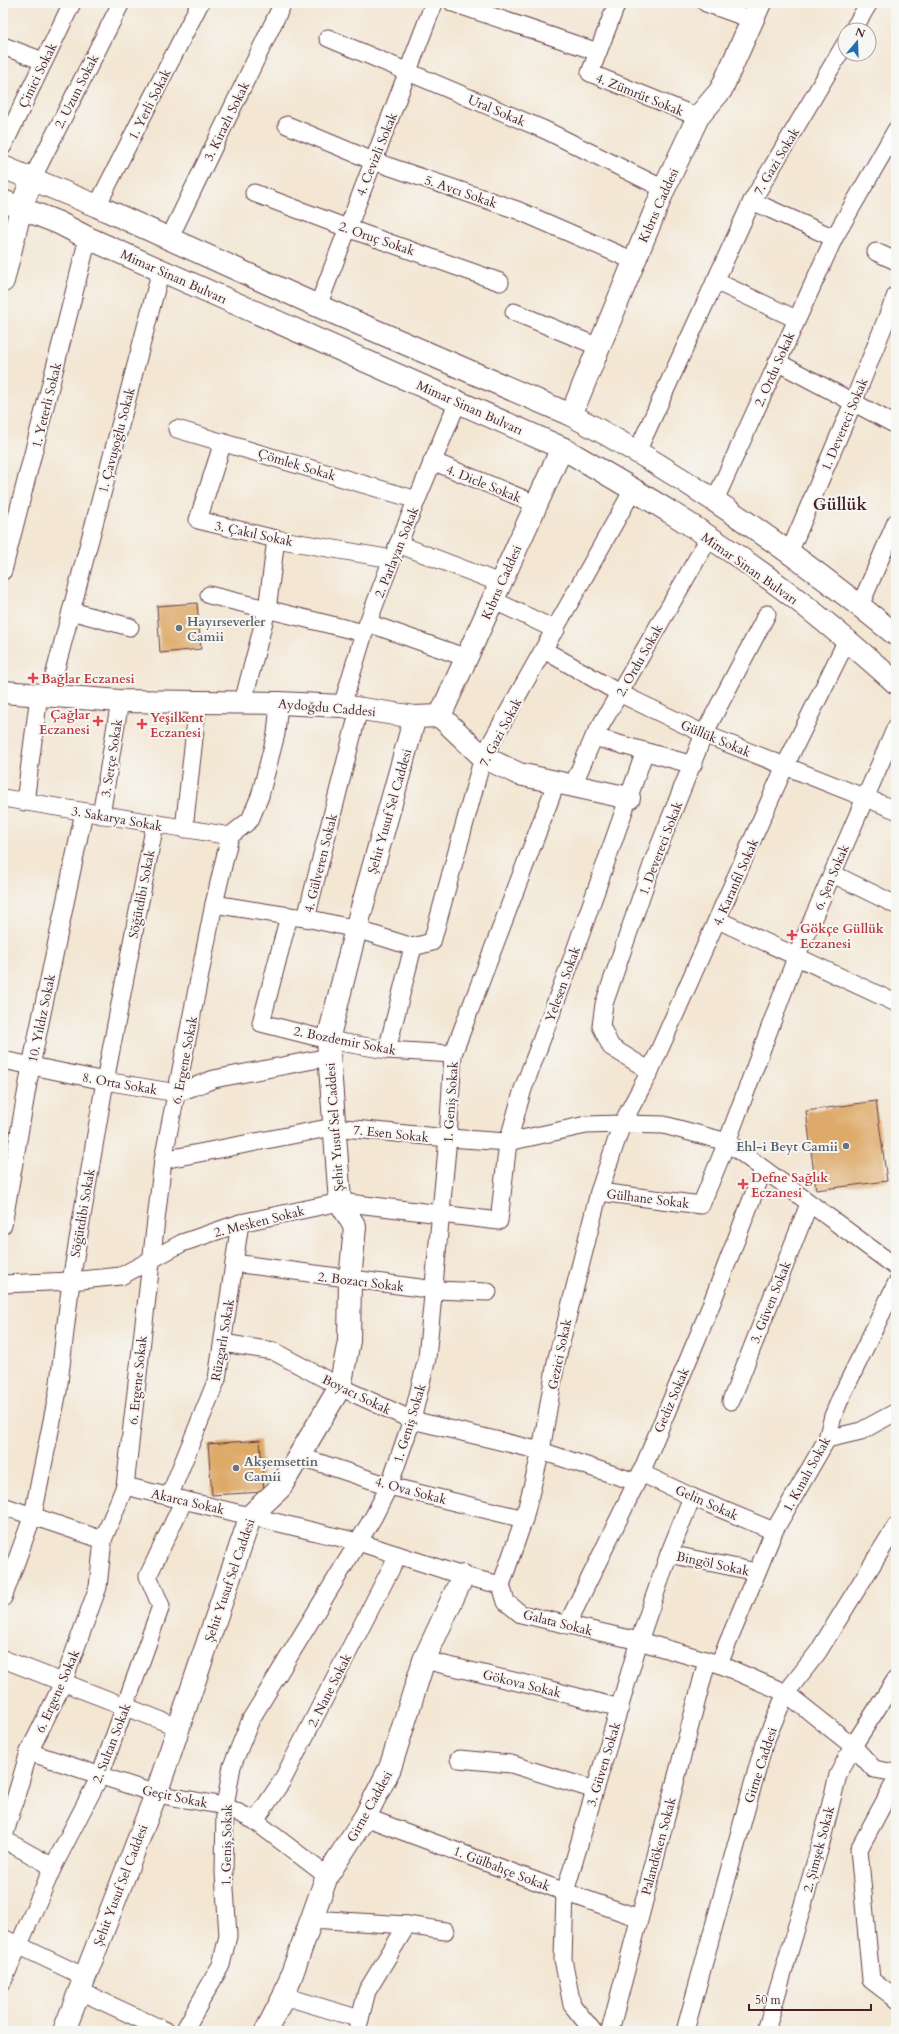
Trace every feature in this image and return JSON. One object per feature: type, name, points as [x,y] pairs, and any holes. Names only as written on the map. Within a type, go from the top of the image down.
[{"type":"main road","name":"Kıbrıs Caddesi","points":[[571,415],[664,189],[698,117],[721,90],[756,12]]},
{"type":"main road","points":[[3,167],[97,206],[318,306],[571,415],[637,452],[715,500],[789,553],[896,635]]},
{"type":"main road","points":[[3,172],[6,175],[5,182],[3,182]]},
{"type":"main road","points":[[3,281],[12,204],[32,179]]},
{"type":"main road","points":[[59,223],[41,211],[40,203],[49,200],[133,236],[169,239]]},
{"type":"main road","name":"Mimar Sinan Bulvarı","points":[[12,204],[59,223],[88,238],[562,448],[633,490],[709,538],[782,587],[847,640],[896,684]]},
{"type":"main road","name":"Kıbrıs Caddesi","points":[[440,716],[562,448]]},
{"type":"main road","name":"Aydoğdu Caddesi","points":[[3,692],[120,701],[280,703],[351,708],[415,717],[440,716]]},
{"type":"main road","points":[[440,716],[483,757],[519,774],[629,798]]},
{"type":"main road","name":"Şehit Yusuf Sel Caddesi","points":[[64,2031],[156,1794],[250,1515],[280,1488],[340,1387],[350,1341],[350,1280],[355,1227],[340,1202],[333,1127],[329,1048],[356,929],[415,717]]},
{"type":"main road","name":"Girne Caddesi","points":[[266,2031],[284,1996],[328,1876],[365,1817],[390,1768],[424,1660],[463,1576]]},
{"type":"street","name":"Çinici Sokak","points":[[3,146],[72,3]]},
{"type":"street","name":"2. Uzun Sokak","points":[[32,179],[121,3]]},
{"type":"street","name":"1. Yerli Sokak","points":[[97,206],[200,3]]},
{"type":"street","name":"3. Kirazlı Sokak","points":[[169,239],[283,3]]},
{"type":"street","name":"4. Cevizli Sokak","points":[[318,306],[373,161],[409,72],[434,3]]},
{"type":"street","name":"4. Zümrüt Sokak","points":[[453,3],[598,52],[590,73],[698,117]]},
{"type":"street","points":[[598,52],[617,3]]},
{"type":"street","points":[[706,3],[756,12]]},
{"type":"street","points":[[858,22],[869,3]]},
{"type":"street","name":"Ural Sokak","points":[[328,38],[545,130],[664,189]]},
{"type":"street","points":[[3,46],[43,61]]},
{"type":"street","name":"7. Gazi Sokak","points":[[637,452],[752,201],[837,58]]},
{"type":"street","name":"5. Avcı Sokak","points":[[288,124],[373,161],[517,210],[634,261]]},
{"type":"street","name":"2. Ordu Sokak","points":[[715,500],[834,238],[896,130]]},
{"type":"street","name":"2. Oruç Sokak","points":[[254,193],[347,228],[500,282]]},
{"type":"street","points":[[752,201],[834,238]]},
{"type":"street","name":"1. Yeterli Sokak","points":[[3,571],[88,238]]},
{"type":"street","points":[[876,252],[896,261]]},
{"type":"street","name":"1. Çavuşoğlu Sokak","points":[[25,802],[44,695],[71,611],[161,270]]},
{"type":"street","points":[[715,282],[796,319]]},
{"type":"street","name":"1. Devereci Sokak","points":[[789,553],[853,403],[896,295]]},
{"type":"street","points":[[514,312],[599,347]]},
{"type":"street","points":[[777,362],[896,425]]},
{"type":"street","name":"2. Parlayan Sokak","points":[[351,708],[366,628],[398,544],[458,401]]},
{"type":"street","name":"Çömlek Sokak","points":[[177,429],[417,500]]},
{"type":"street","name":"3. Çakıl Sokak","points":[[223,442],[198,520],[276,539],[392,559]]},
{"type":"street","name":"4. Dicle Sokak","points":[[432,461],[536,504]]},
{"type":"street","name":"7. Gazi Sokak","points":[[413,947],[432,942],[483,757],[556,630],[633,490]]},
{"type":"street","points":[[860,606],[896,522]]},
{"type":"street","name":"2. Ordu Sokak","points":[[565,783],[594,737],[709,538]]},
{"type":"street","points":[[243,702],[267,610],[276,539]]},
{"type":"street","points":[[398,544],[496,592],[556,630]]},
{"type":"street","points":[[209,595],[267,610],[366,628],[467,658]]},
{"type":"street","points":[[71,611],[130,627]]},
{"type":"street","name":"1. Devereci Sokak","points":[[650,1071],[611,1046],[601,1026],[604,1004],[654,859],[704,734],[767,614]]},
{"type":"street","name":"4. Karanfil Sokak","points":[[622,1124],[650,1071],[785,766],[847,640]]},
{"type":"street","name":"Güllük Sokak","points":[[544,650],[619,693],[704,734],[896,810]]},
{"type":"street","name":"3. Serçe Sokak","points":[[101,815],[120,701]]},
{"type":"street","points":[[184,829],[198,702]]},
{"type":"street","points":[[230,836],[250,820],[260,796],[276,734],[280,703]]},
{"type":"street","name":"4. Gülveren Sokak","points":[[261,1022],[289,916],[306,918],[351,708]]},
{"type":"street","name":"6. Şen Sokak","points":[[727,1142],[796,955],[833,874],[864,798],[896,726]]},
{"type":"street","points":[[594,737],[692,765]]},
{"type":"street","name":"Yelesen Sokak","points":[[499,1221],[508,1142],[524,1089],[645,751]]},
{"type":"street","name":"1. Geniş Sokak","points":[[184,2031],[221,1965],[228,1936],[224,1873],[225,1806],[232,1766],[251,1720],[358,1542],[389,1486],[412,1420],[427,1358],[435,1290],[440,1214],[448,1138],[453,1054],[565,783]]},
{"type":"street","name":"3. Sakarya Sokak","points":[[3,798],[230,836]]},
{"type":"street","name":"10. Yıldız Sokak","points":[[3,1225],[31,1066],[84,812]]},
{"type":"street","name":"Söğütdibi Sokak","points":[[3,1598],[34,1515],[58,1391],[71,1281],[104,1081],[155,824]]},
{"type":"street","name":"6. Ergene Sokak","points":[[3,1839],[29,1752],[63,1683],[98,1587],[103,1540],[125,1486],[150,1260],[163,1160],[214,904],[230,836]]},
{"type":"street","points":[[833,874],[896,905]]},
{"type":"street","points":[[214,904],[289,916]]},
{"type":"street","points":[[306,918],[356,929],[413,947],[386,1050]]},
{"type":"street","points":[[718,920],[796,955],[896,1003]]},
{"type":"street","name":"2. Bozdemir Sokak","points":[[261,1022],[329,1048],[453,1054]]},
{"type":"street","name":"8. Orta Sokak","points":[[3,1060],[104,1081],[177,1093],[214,1080],[329,1048]]},
{"type":"street","name":"Gezici Sokak","points":[[501,1585],[524,1519],[541,1451],[556,1362],[599,1192],[622,1124]]},
{"type":"street","name":"7. Esen Sokak","points":[[163,1160],[333,1127],[508,1142],[586,1125],[664,1125],[727,1142]]},
{"type":"street","points":[[727,1142],[896,1267]]},
{"type":"street","name":"Gülhane Sokak","points":[[599,1192],[701,1205],[727,1142]]},
{"type":"street","name":"Gediz Sokak","points":[[566,1625],[639,1478],[709,1310],[763,1170]]},
{"type":"street","name":"2. Mesken Sokak","points":[[3,1284],[71,1281],[121,1276],[182,1243],[240,1223],[340,1202],[499,1221]]},
{"type":"street","name":"3. Güven Sokak","points":[[731,1401],[809,1204]]},
{"type":"street","name":"Rüzgarlı Sokak","points":[[176,1498],[217,1379],[240,1223]]},
{"type":"street","name":"2. Bozacı Sokak","points":[[234,1263],[350,1280],[435,1290],[488,1292]]},
{"type":"street","name":"1. Kınalı Sokak","points":[[713,1662],[757,1572],[774,1531],[827,1439],[833,1416],[841,1398],[896,1284]]},
{"type":"street","name":"Boyacı Sokak","points":[[223,1343],[273,1351],[340,1387],[412,1420],[541,1451]]},
{"type":"street","points":[[827,1439],[861,1431],[896,1412]]},
{"type":"street","name":"Gelin Sokak","points":[[541,1451],[639,1478],[692,1496],[774,1531]]},
{"type":"street","name":"4. Ova Sokak","points":[[299,1456],[389,1486],[524,1519]]},
{"type":"street","name":"Akarca Sokak","points":[[125,1486],[250,1515]]},
{"type":"street","name":"3. Güven Sokak","points":[[590,2030],[572,2005],[564,1959],[565,1892],[639,1641],[669,1554],[692,1496]]},
{"type":"street","name":"2. Sultan Sokak","points":[[3,1982],[53,1867],[100,1776],[160,1606],[148,1576],[176,1498]]},
{"type":"street","points":[[3,1506],[34,1515],[103,1540]]},
{"type":"street","points":[[250,1515],[358,1542],[463,1576],[501,1585]]},
{"type":"street","name":"Girne Caddesi","points":[[684,2031],[764,1744],[786,1693],[818,1652],[896,1526]]},
{"type":"street","name":"Bingöl Sokak","points":[[669,1554],[757,1572]]},
{"type":"street","name":"2. Nane Sokak","points":[[255,1821],[282,1782],[398,1555]]},
{"type":"street","name":"Galata Sokak","points":[[501,1585],[506,1602],[521,1614],[639,1641],[713,1662],[786,1693],[853,1746],[874,1770],[896,1773]]},
{"type":"street","points":[[3,1659],[178,1727]]},
{"type":"street","name":"Gökova Sokak","points":[[424,1660],[620,1708]]},
{"type":"street","name":"Palandöken Sokak","points":[[610,2031],[639,1918],[713,1662]]},
{"type":"street","name":"2. Şimşek Sokak","points":[[766,2031],[821,1843],[838,1774],[853,1746],[896,1679]]},
{"type":"street","name":"Geçit Sokak","points":[[29,1752],[156,1794],[225,1806],[255,1821],[328,1876]]},
{"type":"street","points":[[459,1758],[511,1764],[595,1790]]},
{"type":"street","points":[[896,1780],[859,1849],[871,1980],[896,1999]]},
{"type":"street","name":"1. Gülbahçe Sokak","points":[[365,1817],[639,1918]]},
{"type":"street","points":[[3,1839],[53,1867]]},
{"type":"street","points":[[311,1919],[407,1925],[445,1931]]},
{"type":"street","points":[[284,1996],[359,2025],[367,1991],[407,1925]]},
{"type":"street","points":[[3,1938],[166,2031]]},
{"type":"building","name":"Hayırseverler Camii","points":[[197,603],[201,649],[160,653],[157,606]]},
{"type":"building","name":"Ehl-i Beyt Camii","points":[[876,1101],[887,1181],[816,1190],[806,1111]]},
{"type":"building","name":"Akşemsettin Camii","points":[[260,1440],[264,1492],[212,1495],[208,1444]]},
{"type":"place","name":"Hayırseverler Camii","points":[[179,628]]},
{"type":"place","name":"Bağlar Eczanesi","points":[[33,678]]},
{"type":"place","name":"Çağlar Eczanesi","points":[[98,721]]},
{"type":"place","name":"Yeşilkent Eczanesi","points":[[142,724]]},
{"type":"place","name":"Gökçe Güllük Eczanesi","points":[[792,935]]},
{"type":"place","name":"Ehl-i Beyt Camii","points":[[846,1146]]},
{"type":"place","name":"Defne Sağlık Eczanesi","points":[[743,1184]]},
{"type":"place","name":"Akşemsettin Camii","points":[[236,1468]]},
{"type":"district","name":"Güllük","points":[[840,504]]}]
